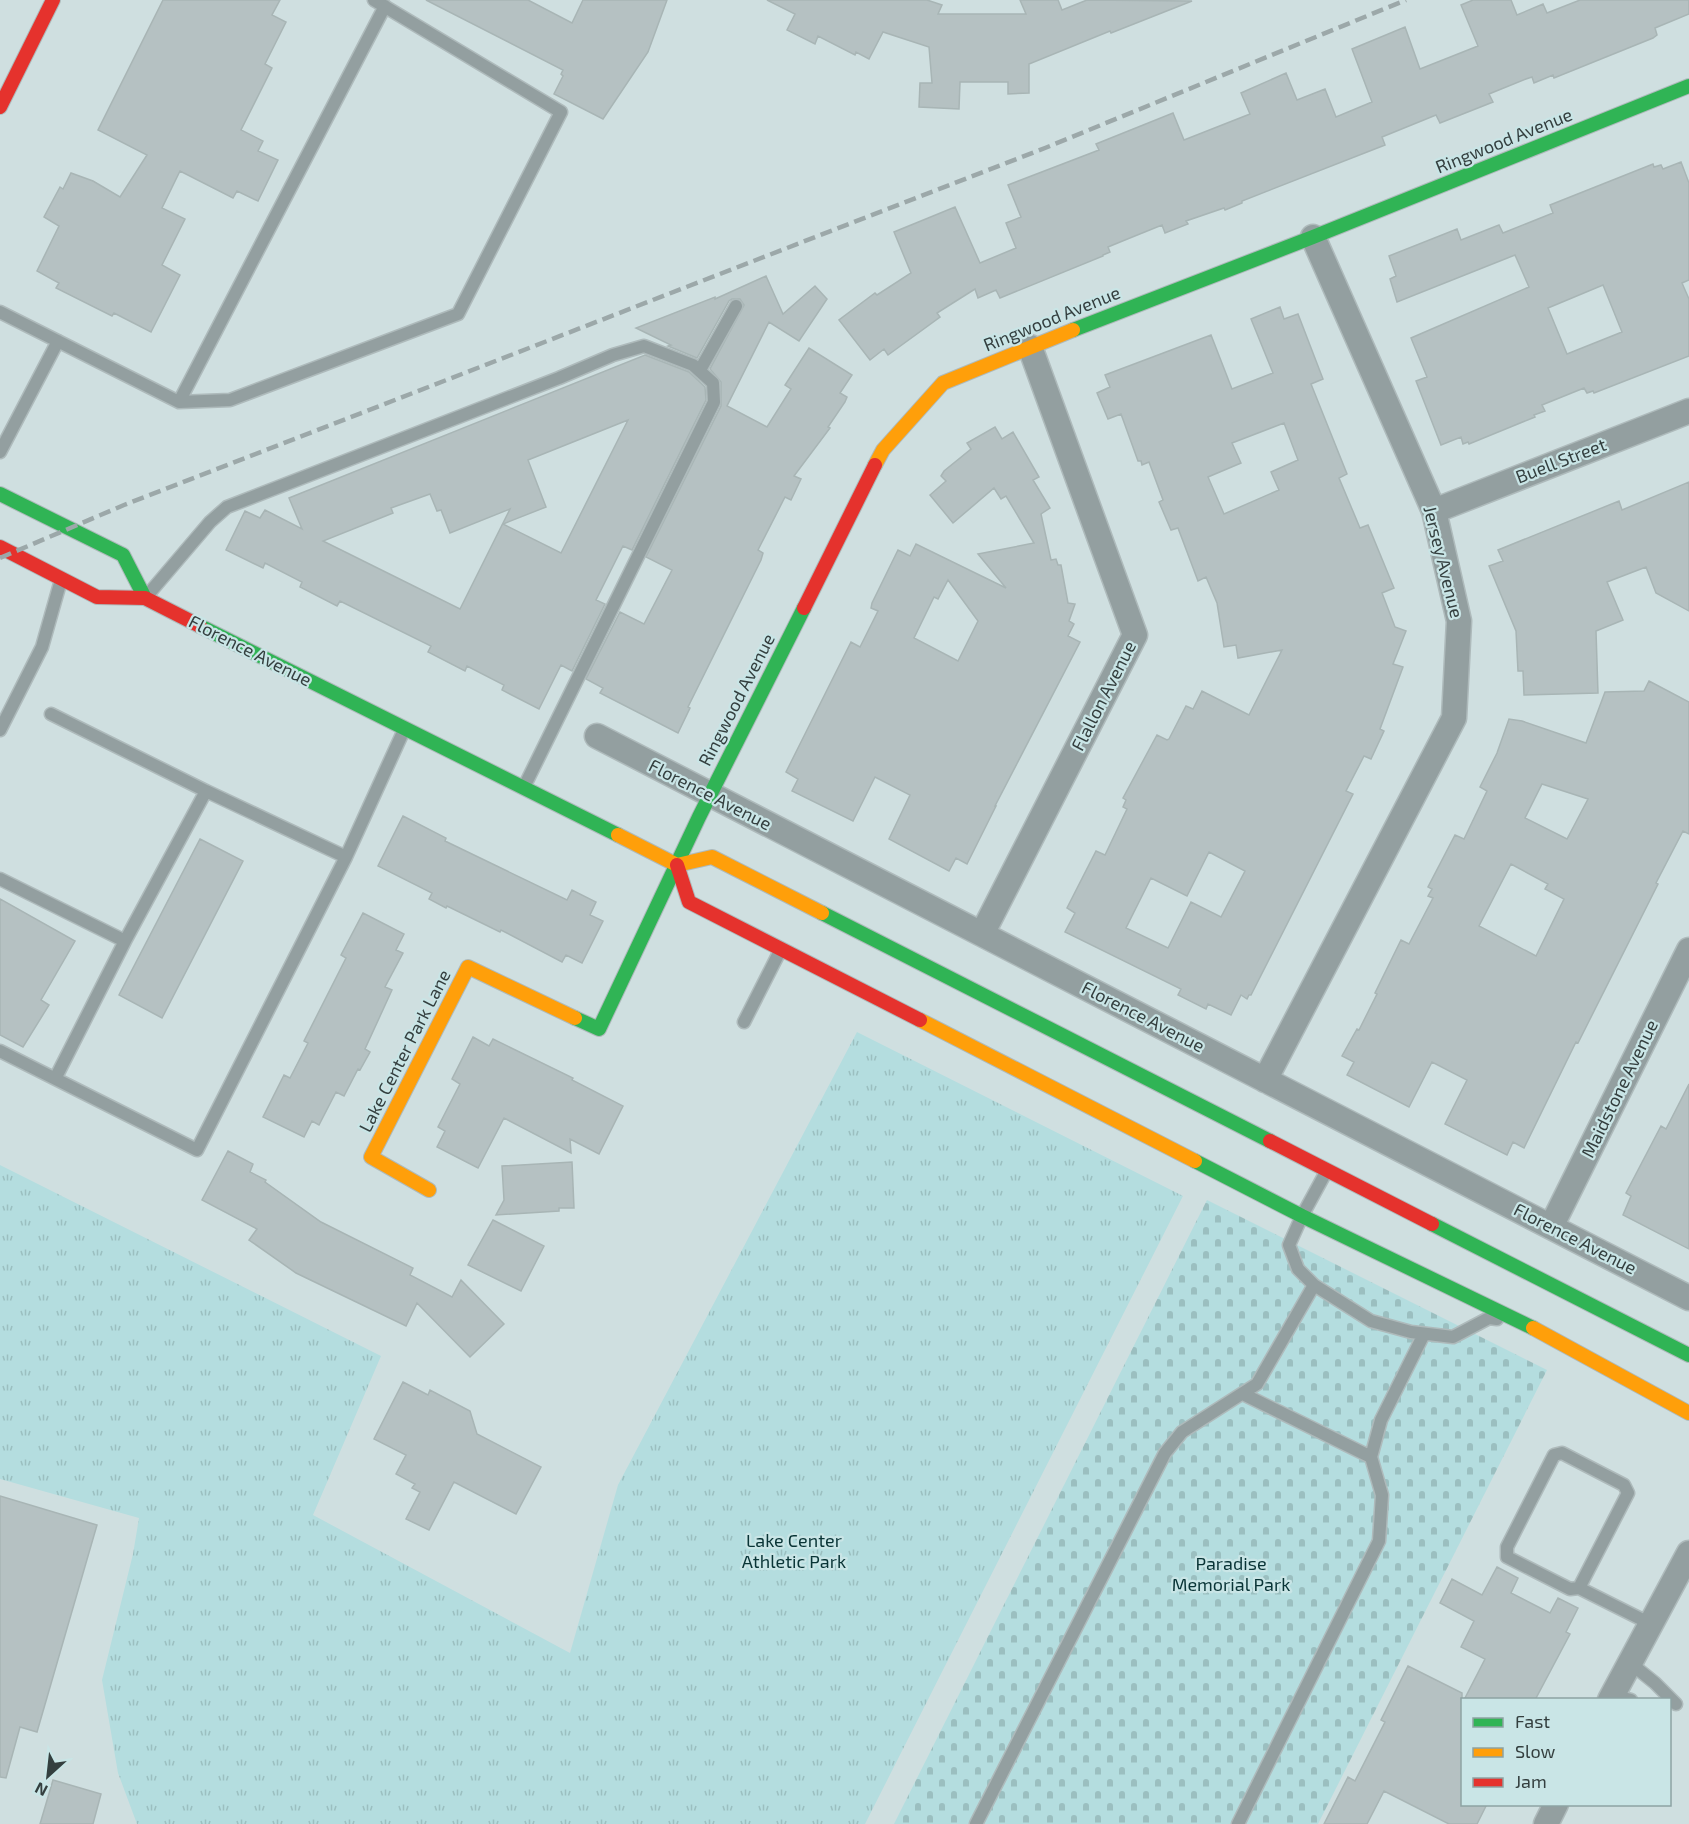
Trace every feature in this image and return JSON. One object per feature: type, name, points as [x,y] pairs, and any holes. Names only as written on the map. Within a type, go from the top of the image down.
[{"type":"main road","points":[[0,106],[48,2]]},
{"type":"main road","name":"Ringwood Avenue","points":[[677,865],[883,450],[943,383],[1689,86]]},
{"type":"main road","points":[[0,494],[123,555],[145,598]]},
{"type":"main road","name":"Florence Avenue","points":[[0,547],[97,597],[145,598],[677,865]]},
{"type":"main road","points":[[1689,1355],[712,857],[677,865],[689,902],[1302,1216],[1518,1320],[1689,1413]]},
{"type":"main road","name":"Lake Center Park Lane","points":[[429,1190],[371,1158],[468,967],[599,1029],[677,865]]},
{"type":"street","name":"Jersey Avenue","points":[[1265,1080],[1454,718],[1459,621],[1434,511],[1313,237]]},
{"type":"street","name":"Flallon Avenue","points":[[982,934],[1135,635],[1030,347]]},
{"type":"street","name":"Buell Street","points":[[1434,511],[1689,411]]},
{"type":"street","name":"Florence Avenue","points":[[597,736],[1689,1298]]},
{"type":"street","name":"Maidstone Avenue","points":[[1551,1227],[1689,950]]},
{"type":"street","points":[[1618,1698],[1629,1662],[1689,1553]]},
{"type":"street","points":[[1546,1824],[1555,1806]]},
{"type":"lane","points":[[0,312],[179,402],[230,400],[458,314],[561,112],[380,3],[179,402]]},
{"type":"lane","points":[[700,370],[736,306]]},
{"type":"lane","points":[[0,452],[57,341]]},
{"type":"lane","points":[[145,598],[210,522],[227,507],[613,355],[644,346],[693,365],[713,383],[714,402],[523,788]]},
{"type":"lane","points":[[0,730],[42,647],[62,579]]},
{"type":"lane","points":[[51,714],[206,791],[346,856]]},
{"type":"lane","points":[[0,1051],[56,1077],[197,1150],[346,856],[404,729]]},
{"type":"lane","points":[[56,1077],[125,941],[206,791]]},
{"type":"lane","points":[[0,879],[125,941]]},
{"type":"lane","points":[[744,1022],[780,950]]},
{"type":"lane","points":[[1327,1171],[1289,1245],[1298,1269],[1314,1284],[1371,1321],[1411,1332],[1454,1337],[1489,1318],[1518,1320]]},
{"type":"lane","points":[[976,1824],[1165,1453],[1182,1432],[1257,1384],[1314,1284]]},
{"type":"lane","points":[[1238,1824],[1379,1540],[1382,1495],[1371,1457],[1381,1420],[1424,1334]]},
{"type":"lane","points":[[1243,1394],[1371,1457]]},
{"type":"lane","points":[[1579,1588],[1628,1493],[1624,1485],[1562,1453],[1554,1455],[1507,1547],[1508,1557],[1570,1589],[1579,1588],[1651,1623]]},
{"type":"lane","points":[[1629,1662],[1655,1683],[1668,1698]]},
{"type":"lane","points":[[1673,1704],[1689,1710]]},
{"type":"green space","name":"Lake Center Athletic Park","points":[[857,1032],[1183,1196],[865,1824],[137,1824],[118,1773],[102,1680],[133,1554],[139,1518],[0,1479],[0,1165],[381,1356],[313,1515],[570,1653],[618,1485]]},
{"type":"green space","name":"Paradise Memorial Park","points":[[1207,1200],[1547,1370],[1318,1824],[894,1824]]},
{"type":"building","points":[[163,0],[280,0],[272,15],[286,22],[265,64],[272,68],[241,130],[263,141],[258,151],[278,160],[258,201],[237,191],[233,198],[180,171],[162,208],[185,219],[162,265],[180,275],[151,332],[114,313],[112,316],[56,288],[59,283],[37,271],[59,226],[44,217],[60,187],[63,189],[71,173],[93,181],[120,197],[147,155],[98,130]]},
{"type":"building","points":[[426,0],[528,0],[572,23],[583,0],[667,0],[648,52],[603,119],[554,94],[563,76],[561,74],[563,70]]},
{"type":"building","points":[[767,0],[927,0],[942,5],[938,14],[1026,14],[1020,0],[1058,0],[1062,10],[1087,0],[1192,1],[1029,64],[1029,93],[1008,94],[1008,82],[960,82],[959,109],[919,107],[920,83],[932,83],[929,47],[883,32],[869,59],[856,52],[855,55],[818,36],[815,44],[787,30],[795,14]]},
{"type":"building","points":[[1473,0],[1511,0],[1517,15],[1543,4],[1547,13],[1580,0],[1689,0],[1689,14],[1655,28],[1657,35],[1653,38],[1554,78],[1553,75],[1534,83],[1532,77],[1526,79],[1489,94],[1493,102],[1440,123],[1436,115],[1382,137],[1385,145],[1242,201],[1225,210],[1224,208],[1186,221],[1188,224],[1165,233],[1162,225],[1108,247],[1110,252],[1103,256],[1000,298],[996,290],[978,298],[975,289],[937,313],[940,317],[888,355],[884,349],[870,360],[839,320],[875,293],[877,295],[911,273],[894,232],[955,207],[980,263],[1016,248],[1006,223],[1021,217],[1008,185],[1099,150],[1096,144],[1173,113],[1184,140],[1250,114],[1241,93],[1286,73],[1297,100],[1325,89],[1336,117],[1372,102],[1352,49],[1405,27],[1420,69],[1478,46],[1461,5]]},
{"type":"building","points":[[1681,162],[1689,183],[1689,280],[1682,283],[1689,299],[1689,356],[1594,393],[1593,391],[1587,393],[1584,388],[1542,405],[1545,411],[1534,415],[1535,417],[1469,444],[1468,442],[1463,444],[1461,437],[1441,445],[1416,381],[1427,377],[1411,338],[1529,287],[1515,255],[1397,302],[1390,279],[1396,276],[1389,256],[1457,229],[1461,240],[1499,225],[1503,233],[1553,213],[1550,205],[1653,164],[1654,167],[1661,165],[1663,169]],"holes":[[[1603,285],[1622,332],[1567,354],[1548,308]]]},
{"type":"building","points":[[766,276],[783,314],[815,286],[827,299],[799,341],[769,322],[727,406],[767,427],[791,389],[785,385],[809,348],[852,375],[840,393],[847,397],[845,402],[828,427],[830,428],[794,476],[801,479],[791,500],[785,497],[758,550],[763,553],[761,560],[688,707],[690,708],[678,733],[600,693],[603,688],[586,679],[620,612],[644,624],[672,570],[646,557],[721,406],[721,382],[710,369],[744,305],[740,299],[729,301],[697,358],[668,346],[671,345],[636,328],[715,297],[715,299]]},
{"type":"building","points":[[1280,307],[1284,319],[1298,314],[1323,379],[1311,384],[1347,474],[1339,478],[1360,528],[1368,525],[1394,588],[1382,593],[1395,627],[1406,631],[1393,664],[1403,667],[1380,729],[1384,731],[1371,759],[1364,756],[1346,791],[1353,794],[1251,995],[1247,999],[1241,995],[1231,1015],[1208,1004],[1206,1009],[1178,995],[1181,989],[1065,932],[1075,913],[1067,908],[1096,851],[1105,855],[1127,809],[1123,807],[1126,800],[1123,798],[1157,735],[1169,739],[1186,706],[1193,709],[1202,691],[1249,715],[1282,650],[1238,658],[1236,645],[1224,647],[1217,603],[1206,577],[1198,581],[1178,528],[1171,530],[1159,502],[1163,500],[1149,462],[1142,465],[1141,461],[1138,461],[1121,414],[1108,419],[1097,393],[1110,387],[1105,375],[1211,335],[1232,389],[1273,373],[1251,319]],"holes":[[[1284,423],[1298,460],[1271,472],[1279,490],[1224,514],[1208,477],[1241,463],[1232,443]],[[1209,852],[1245,871],[1221,917],[1191,902],[1168,948],[1126,928],[1151,878],[1187,896]]]},
{"type":"building","points":[[645,355],[689,372],[705,387],[706,400],[632,550],[623,546],[596,600],[605,604],[572,671],[561,665],[539,709],[502,690],[504,685],[467,666],[465,671],[428,652],[431,646],[340,601],[337,606],[300,587],[302,582],[265,563],[263,568],[226,550],[245,511],[260,518],[265,510],[302,529],[289,498]],"holes":[[[628,420],[561,553],[503,524],[546,507],[528,460]],[[430,494],[437,511],[441,510],[450,533],[510,509],[460,609],[323,541],[393,513],[391,508]]]},
{"type":"building","points":[[995,427],[1002,439],[1013,432],[1039,477],[1033,480],[1050,508],[1041,514],[1051,560],[1056,559],[1058,565],[1061,565],[1068,603],[1075,604],[1069,621],[1074,624],[1068,636],[1080,642],[967,864],[956,858],[949,871],[889,839],[910,795],[875,777],[853,821],[792,791],[798,779],[786,772],[851,642],[860,647],[878,611],[871,608],[872,603],[898,550],[910,556],[916,544],[1006,588],[978,554],[1034,543],[1006,496],[1001,499],[994,488],[953,523],[930,495],[946,481],[941,476],[944,471],[971,449],[967,443]],"holes":[[[948,580],[978,621],[958,661],[914,638],[934,597],[938,599]]]},
{"type":"building","points":[[1689,482],[1689,611],[1656,593],[1646,567],[1607,582],[1623,620],[1596,631],[1598,693],[1524,695],[1523,671],[1518,671],[1516,631],[1489,566],[1503,561],[1498,550],[1619,501],[1622,510]]},
{"type":"building","points":[[1649,681],[1689,702],[1689,834],[1683,831],[1524,1148],[1513,1142],[1507,1155],[1445,1124],[1467,1080],[1432,1062],[1409,1107],[1347,1075],[1354,1062],[1342,1056],[1357,1029],[1359,1030],[1401,940],[1409,944],[1433,898],[1428,896],[1432,889],[1428,887],[1455,835],[1464,839],[1487,791],[1480,787],[1497,753],[1509,719],[1522,721],[1586,743],[1605,692],[1644,691]],"holes":[[[1542,784],[1588,799],[1567,839],[1525,818]],[[1511,864],[1548,884],[1545,889],[1564,899],[1536,956],[1479,926]]]},
{"type":"building","points":[[403,816],[446,838],[445,841],[567,900],[572,890],[596,902],[590,915],[603,921],[582,963],[566,955],[562,962],[501,930],[500,932],[447,906],[446,908],[429,899],[432,893],[378,866]]},
{"type":"building","points":[[200,839],[243,861],[162,1018],[119,995]]},
{"type":"building","points":[[0,899],[75,941],[41,1000],[49,1005],[23,1047],[0,1035]]},
{"type":"building","points":[[363,913],[404,934],[396,950],[403,953],[385,987],[392,990],[365,1049],[370,1052],[344,1096],[336,1092],[319,1125],[312,1121],[304,1137],[263,1117],[284,1075],[290,1078],[308,1043],[304,1041],[346,958],[341,955]]},
{"type":"building","points":[[473,1037],[489,1046],[493,1039],[573,1078],[572,1080],[623,1106],[599,1154],[570,1139],[571,1153],[504,1118],[478,1168],[437,1147],[445,1131],[438,1127],[460,1084],[452,1079]]},
{"type":"building","points":[[1689,1084],[1689,1249],[1623,1215],[1631,1196],[1626,1193],[1661,1126],[1666,1129]]},
{"type":"building","points":[[228,1151],[253,1164],[250,1172],[266,1180],[265,1182],[321,1222],[413,1268],[410,1275],[452,1297],[461,1280],[504,1324],[470,1357],[417,1303],[406,1326],[296,1273],[249,1240],[257,1229],[202,1200]]},
{"type":"building","points":[[572,1162],[574,1208],[496,1215],[504,1200],[502,1166]]},
{"type":"building","points":[[493,1220],[544,1246],[521,1291],[468,1265]]},
{"type":"building","points":[[403,1382],[428,1395],[430,1390],[470,1411],[477,1434],[541,1467],[516,1514],[454,1482],[429,1530],[406,1519],[420,1492],[412,1488],[415,1484],[396,1474],[406,1455],[374,1439]]},
{"type":"building","points":[[0,1496],[97,1525],[37,1732],[20,1727],[6,1778],[0,1777]]},
{"type":"building","points":[[1497,1567],[1518,1578],[1511,1593],[1550,1613],[1558,1598],[1578,1608],[1566,1632],[1570,1634],[1536,1698],[1465,1698],[1485,1659],[1461,1647],[1474,1621],[1440,1603],[1452,1579],[1482,1595]]},
{"type":"building","points":[[1408,1666],[1462,1693],[1461,1806],[1486,1806],[1477,1824],[1449,1824],[1384,1791],[1367,1824],[1324,1824],[1348,1777],[1355,1781],[1385,1722],[1381,1720]]},
{"type":"building","points":[[53,1780],[101,1794],[93,1824],[40,1824]]},
{"type":"railway","points":[[0,558],[124,505],[1045,148],[1406,0]]},
{"type":"traffic: fast","points":[[1073,330],[1313,237],[1689,86]]},
{"type":"traffic: fast","points":[[0,494],[123,555],[145,598]]},
{"type":"traffic: fast","points":[[575,1018],[599,1029],[699,817],[804,608]]},
{"type":"traffic: fast","points":[[200,626],[618,835]]},
{"type":"traffic: fast","points":[[822,913],[1270,1141]]},
{"type":"traffic: fast","points":[[1195,1161],[1302,1216],[1533,1328]]},
{"type":"traffic: fast","points":[[1432,1224],[1689,1355]]},
{"type":"traffic: slow","points":[[875,465],[883,450],[943,383],[1073,330]]},
{"type":"traffic: slow","points":[[618,835],[677,865],[712,857],[822,913]]},
{"type":"traffic: slow","points":[[429,1190],[371,1157],[468,967],[575,1018]]},
{"type":"traffic: slow","points":[[920,1020],[1195,1161]]},
{"type":"traffic: slow","points":[[1533,1328],[1689,1413]]},
{"type":"traffic: jam","points":[[0,107],[53,0]]},
{"type":"traffic: jam","points":[[804,608],[875,465]]},
{"type":"traffic: jam","points":[[0,547],[97,597],[145,598],[200,626]]},
{"type":"traffic: jam","points":[[677,865],[689,902],[920,1020]]},
{"type":"traffic: jam","points":[[1270,1141],[1432,1224]]}]
